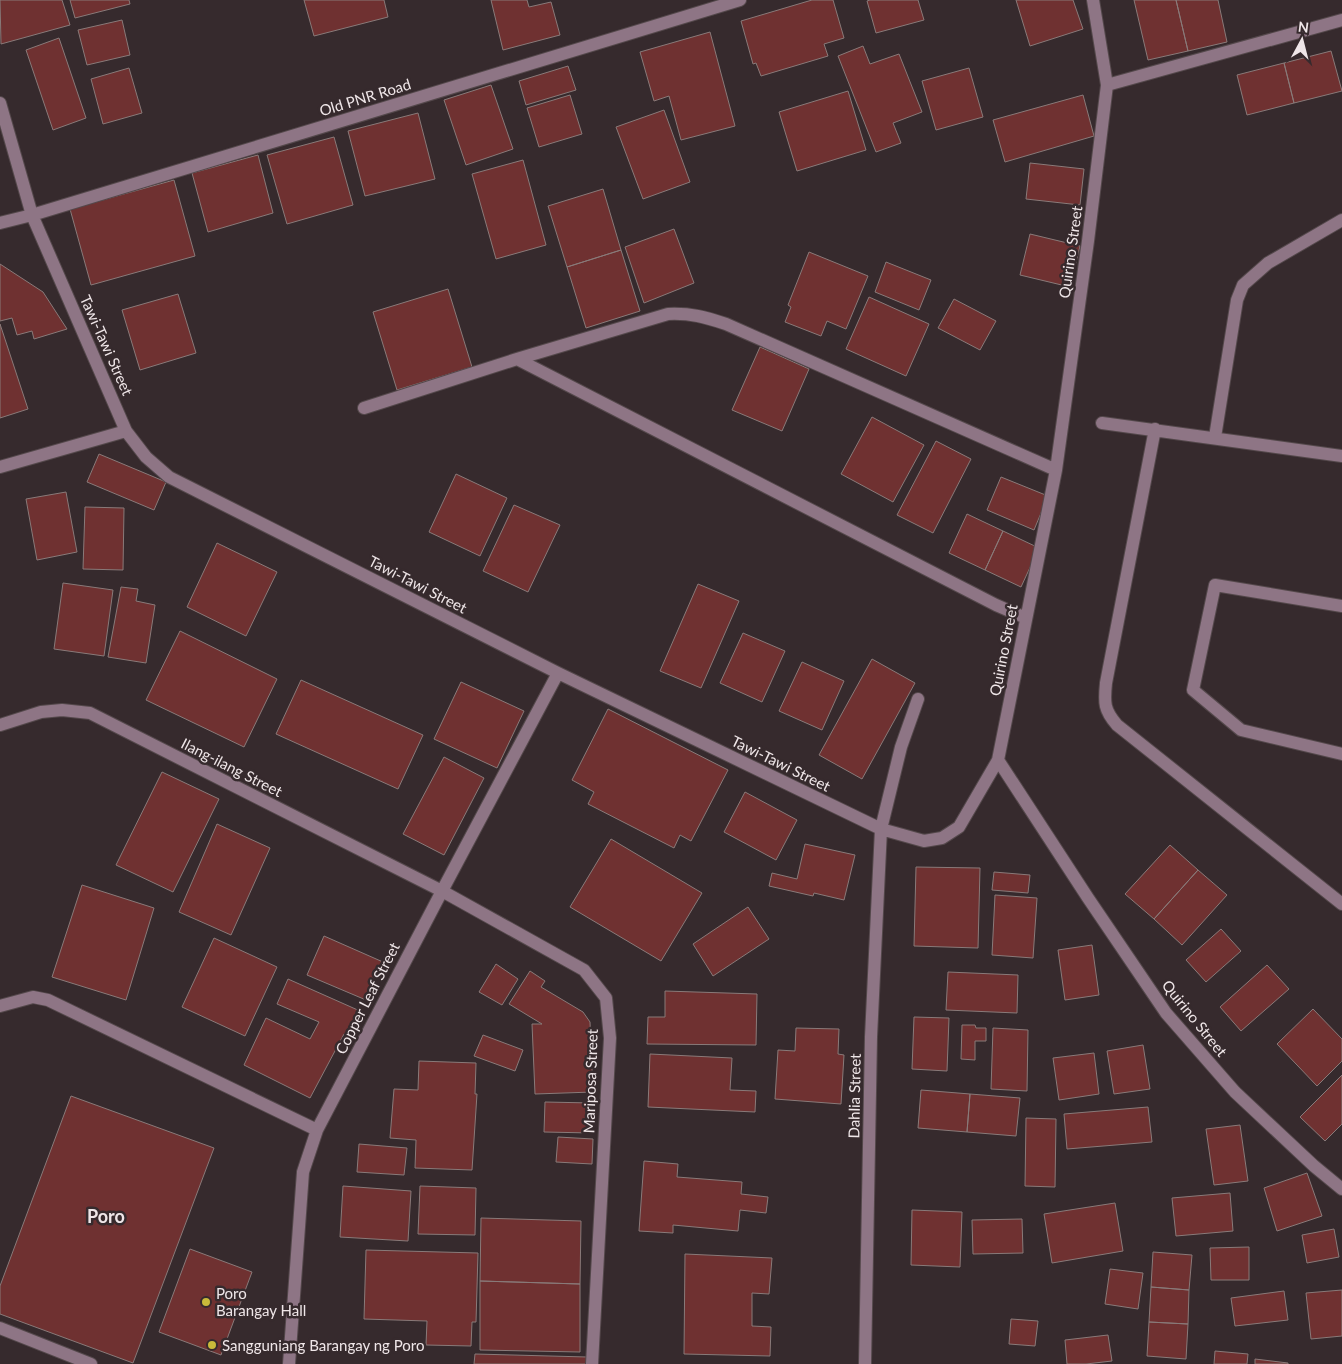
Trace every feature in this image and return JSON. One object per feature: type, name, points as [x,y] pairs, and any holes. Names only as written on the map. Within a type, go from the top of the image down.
[{"type":"street","name":"Old PNR Road","points":[[0,223],[32,215],[740,0]]},
{"type":"street","name":"Quirino Street","points":[[1093,0],[1108,85],[1056,470],[998,760],[1166,1013],[1235,1092],[1314,1166],[1342,1189]]},
{"type":"street","points":[[1108,85],[1342,20]]},
{"type":"street","name":"Tawi-Tawi Street","points":[[0,103],[32,215],[126,431],[146,457],[169,477],[558,673],[881,829],[924,841],[942,838],[959,827],[998,760]]},
{"type":"street","points":[[1215,437],[1237,300],[1243,285],[1268,263],[1342,220]]},
{"type":"street","points":[[364,408],[517,359],[668,314],[685,313],[726,324],[1056,470]]},
{"type":"street","points":[[517,359],[1026,618]]},
{"type":"street","points":[[1102,423],[1215,437],[1342,456]]},
{"type":"street","points":[[1155,429],[1106,683],[1104,700],[1108,714],[1117,724],[1342,904]]},
{"type":"street","points":[[0,467],[126,431]]},
{"type":"street","points":[[1342,606],[1216,585],[1193,690],[1241,730],[1342,754]]},
{"type":"street","name":"Copper Leaf Street","points":[[289,1364],[303,1172],[317,1130],[558,673]]},
{"type":"street","name":"Dahlia Street","points":[[864,1364],[871,1037],[881,829],[901,747],[918,699]]},
{"type":"street","name":"Ilang-ilang Street","points":[[0,725],[41,712],[62,710],[90,713],[442,891]]},
{"type":"street","name":"Mariposa Street","points":[[442,891],[584,970],[606,998],[610,1038],[592,1364]]},
{"type":"street","points":[[0,1006],[33,997],[48,1000],[317,1130]]},
{"type":"street","points":[[0,1328],[91,1364]]},
{"type":"building","points":[[0,0],[62,0],[70,25],[1,44]]},
{"type":"building","points":[[70,0],[129,0],[130,4],[75,18]]},
{"type":"building","points":[[304,0],[384,0],[388,17],[314,36]]},
{"type":"building","points":[[491,0],[527,0],[529,7],[551,2],[560,35],[503,50]]},
{"type":"building","points":[[812,0],[833,0],[844,38],[824,44],[828,56],[761,76],[756,63],[753,64],[741,21]]},
{"type":"building","points":[[918,0],[924,20],[876,33],[867,1]]},
{"type":"building","points":[[1016,0],[1073,0],[1083,29],[1030,46]]},
{"type":"building","points":[[1134,0],[1176,0],[1188,51],[1148,60]]},
{"type":"building","points":[[1176,0],[1218,0],[1227,42],[1188,51]]},
{"type":"building","points":[[122,20],[130,55],[87,65],[78,30]]},
{"type":"building","points":[[710,32],[735,126],[681,140],[669,96],[654,101],[640,52]]},
{"type":"building","points":[[59,38],[86,118],[53,130],[26,50]]},
{"type":"building","points":[[863,46],[870,64],[899,54],[922,112],[893,123],[901,143],[876,152],[838,56]]},
{"type":"building","points":[[1331,51],[1342,91],[1294,103],[1284,63]]},
{"type":"building","points":[[1284,63],[1294,103],[1247,115],[1237,75]]},
{"type":"building","points":[[568,66],[576,90],[526,105],[519,81]]},
{"type":"building","points":[[129,68],[142,113],[103,124],[91,79]]},
{"type":"building","points":[[969,68],[983,117],[936,130],[922,81]]},
{"type":"building","points":[[491,85],[513,149],[466,165],[444,100]]},
{"type":"building","points":[[848,91],[866,150],[797,171],[779,112]]},
{"type":"building","points":[[570,95],[582,134],[539,147],[527,108]]},
{"type":"building","points":[[1083,95],[1094,136],[1005,162],[993,120]]},
{"type":"building","points":[[664,110],[690,182],[643,199],[616,127]]},
{"type":"building","points":[[418,113],[435,179],[365,196],[348,131]]},
{"type":"building","points":[[334,137],[353,205],[287,224],[267,155]]},
{"type":"building","points":[[258,155],[273,213],[208,232],[192,173]]},
{"type":"building","points":[[523,160],[546,245],[496,259],[472,174]]},
{"type":"building","points":[[1030,163],[1084,169],[1080,205],[1026,199]]},
{"type":"building","points":[[174,180],[195,256],[91,285],[70,209]]},
{"type":"building","points":[[603,189],[621,250],[567,267],[548,206]]},
{"type":"building","points":[[674,229],[694,283],[644,303],[625,247]]},
{"type":"building","points":[[1030,234],[1080,246],[1070,287],[1020,275]]},
{"type":"building","points":[[621,250],[640,311],[586,328],[567,267]]},
{"type":"building","points":[[809,252],[868,276],[846,329],[827,321],[821,336],[785,322],[791,307],[788,305]]},
{"type":"building","points":[[886,262],[931,280],[919,310],[875,292]]},
{"type":"building","points":[[0,264],[43,292],[67,329],[34,339],[32,331],[17,335],[12,318],[0,321]]},
{"type":"building","points":[[448,289],[472,367],[397,390],[373,312]]},
{"type":"building","points":[[178,294],[196,353],[140,370],[122,310]]},
{"type":"building","points":[[869,297],[929,324],[906,376],[846,349]]},
{"type":"building","points":[[954,299],[996,321],[980,350],[938,328]]},
{"type":"building","points":[[0,324],[28,409],[0,418]]},
{"type":"building","points":[[760,347],[809,369],[782,431],[732,410]]},
{"type":"building","points":[[872,417],[924,445],[893,502],[841,474]]},
{"type":"building","points":[[936,441],[971,459],[933,533],[897,515]]},
{"type":"building","points":[[99,454],[166,482],[154,510],[87,482]]},
{"type":"building","points":[[456,474],[507,498],[480,556],[429,532]]},
{"type":"building","points":[[1001,477],[1048,496],[1034,530],[987,510]]},
{"type":"building","points":[[66,492],[77,552],[37,560],[26,499]]},
{"type":"building","points":[[514,505],[560,525],[528,592],[483,571]]},
{"type":"building","points":[[85,507],[124,508],[123,570],[83,569]]},
{"type":"building","points":[[967,514],[1003,531],[985,570],[949,553]]},
{"type":"building","points":[[1003,531],[1039,548],[1021,587],[985,570]]},
{"type":"building","points":[[217,543],[277,572],[246,636],[187,607]]},
{"type":"building","points":[[63,583],[113,590],[104,656],[54,649]]},
{"type":"building","points":[[698,584],[739,601],[701,688],[660,671]]},
{"type":"building","points":[[121,587],[138,589],[136,601],[155,605],[146,663],[108,657]]},
{"type":"building","points":[[180,631],[277,679],[244,747],[146,700]]},
{"type":"building","points":[[743,633],[785,651],[762,702],[720,683]]},
{"type":"building","points":[[872,659],[915,683],[862,779],[819,755]]},
{"type":"building","points":[[802,662],[844,681],[822,730],[779,711]]},
{"type":"building","points":[[301,680],[423,735],[398,789],[276,734]]},
{"type":"building","points":[[461,682],[524,711],[497,768],[434,739]]},
{"type":"building","points":[[608,709],[728,770],[691,841],[680,835],[674,848],[588,804],[594,792],[572,780]]},
{"type":"building","points":[[444,757],[484,778],[444,855],[403,834]]},
{"type":"building","points":[[162,772],[219,799],[173,892],[116,865]]},
{"type":"building","points":[[745,792],[797,820],[776,860],[724,832]]},
{"type":"building","points":[[217,824],[270,848],[231,935],[179,912]]},
{"type":"building","points":[[611,839],[702,893],[661,961],[570,907]]},
{"type":"building","points":[[805,844],[855,855],[844,900],[814,893],[813,896],[769,886],[772,873],[797,879]]},
{"type":"building","points":[[1170,845],[1198,870],[1154,919],[1125,894]]},
{"type":"building","points":[[916,867],[980,868],[978,948],[914,946]]},
{"type":"building","points":[[1198,870],[1227,895],[1182,945],[1154,919]]},
{"type":"building","points":[[994,872],[1030,875],[1028,893],[992,890]]},
{"type":"building","points":[[82,885],[154,908],[126,1000],[52,977]]},
{"type":"building","points":[[995,895],[1037,898],[1033,958],[992,955]]},
{"type":"building","points":[[748,907],[769,939],[713,976],[693,944]]},
{"type":"building","points":[[1221,929],[1241,951],[1206,982],[1186,960]]},
{"type":"building","points":[[324,936],[383,962],[366,1000],[307,975]]},
{"type":"building","points":[[214,938],[277,967],[245,1036],[182,1007]]},
{"type":"building","points":[[1092,945],[1099,995],[1065,1000],[1058,950]]},
{"type":"building","points":[[496,964],[518,979],[502,1005],[479,992]]},
{"type":"building","points":[[1267,965],[1289,989],[1241,1031],[1220,1007]]},
{"type":"building","points":[[530,971],[545,981],[541,987],[583,1012],[590,1022],[593,1092],[535,1094],[532,1024],[542,1024],[509,1004]]},
{"type":"building","points":[[948,972],[1018,975],[1017,1013],[946,1010]]},
{"type":"building","points":[[288,979],[360,1011],[349,1035],[344,1034],[310,1098],[244,1065],[266,1018],[310,1039],[319,1022],[277,1004]]},
{"type":"building","points":[[665,991],[757,994],[756,1045],[647,1044],[648,1017],[665,1017]]},
{"type":"building","points":[[1313,1009],[1342,1039],[1342,1061],[1317,1086],[1277,1044]]},
{"type":"building","points":[[914,1017],[949,1018],[947,1071],[912,1069]]},
{"type":"building","points":[[962,1025],[975,1025],[976,1028],[986,1028],[986,1041],[975,1041],[975,1060],[961,1059]]},
{"type":"building","points":[[796,1028],[839,1029],[838,1054],[844,1055],[841,1104],[775,1099],[778,1050],[795,1051]]},
{"type":"building","points":[[993,1028],[1028,1030],[1027,1091],[991,1089]]},
{"type":"building","points":[[483,1035],[523,1050],[515,1071],[474,1056]]},
{"type":"building","points":[[1143,1045],[1150,1089],[1114,1094],[1107,1051]]},
{"type":"building","points":[[1094,1053],[1099,1094],[1059,1100],[1053,1058]]},
{"type":"building","points":[[650,1054],[732,1058],[730,1090],[756,1091],[755,1112],[648,1107]]},
{"type":"building","points":[[419,1061],[476,1063],[475,1094],[477,1094],[472,1170],[415,1168],[416,1140],[390,1138],[394,1089],[418,1090]]},
{"type":"building","points":[[1342,1075],[1342,1124],[1325,1141],[1300,1117]]},
{"type":"building","points":[[921,1090],[970,1094],[967,1132],[918,1128]]},
{"type":"building","points":[[970,1094],[1020,1098],[1016,1136],[967,1132]]},
{"type":"building","points":[[71,1096],[214,1148],[133,1363],[0,1314],[0,1286]]},
{"type":"building","points":[[545,1102],[592,1103],[592,1133],[544,1132]]},
{"type":"building","points":[[1148,1107],[1152,1142],[1067,1149],[1064,1114]]},
{"type":"building","points":[[1026,1118],[1056,1119],[1055,1187],[1025,1186]]},
{"type":"building","points":[[1240,1125],[1248,1181],[1214,1185],[1206,1129]]},
{"type":"building","points":[[558,1137],[593,1139],[592,1164],[556,1162]]},
{"type":"building","points":[[359,1144],[407,1148],[404,1175],[357,1172]]},
{"type":"building","points":[[644,1161],[678,1164],[677,1177],[742,1182],[741,1194],[768,1197],[766,1213],[740,1210],[738,1231],[673,1225],[673,1233],[639,1231]]},
{"type":"building","points":[[1307,1173],[1322,1216],[1277,1231],[1264,1188]]},
{"type":"building","points":[[343,1186],[411,1191],[408,1241],[340,1237]]},
{"type":"building","points":[[420,1186],[476,1188],[475,1235],[418,1234]]},
{"type":"building","points":[[1230,1193],[1233,1231],[1176,1236],[1172,1198]]},
{"type":"building","points":[[1115,1203],[1123,1251],[1052,1263],[1044,1214]]},
{"type":"building","points":[[912,1210],[962,1212],[960,1267],[911,1265]]},
{"type":"building","points":[[481,1218],[581,1221],[580,1284],[480,1281]]},
{"type":"building","points":[[1022,1219],[1023,1253],[973,1254],[972,1220]]},
{"type":"building","points":[[1334,1229],[1339,1257],[1307,1263],[1302,1235]]},
{"type":"building","points":[[1249,1247],[1249,1280],[1211,1280],[1210,1248]]},
{"type":"building","name":"Poro Barangay Hall","points":[[190,1249],[252,1272],[221,1355],[159,1332]]},
{"type":"building","points":[[366,1250],[478,1253],[476,1322],[472,1322],[471,1346],[426,1345],[427,1321],[364,1319]]},
{"type":"building","points":[[1153,1252],[1192,1255],[1189,1290],[1151,1287]]},
{"type":"building","points":[[685,1254],[772,1258],[769,1294],[752,1293],[752,1326],[771,1327],[770,1356],[684,1354]]},
{"type":"building","points":[[1110,1269],[1143,1273],[1138,1309],[1105,1304]]},
{"type":"building","points":[[480,1281],[580,1284],[580,1352],[480,1350]]},
{"type":"building","points":[[1151,1287],[1189,1290],[1188,1324],[1149,1322]]},
{"type":"building","points":[[1342,1290],[1342,1336],[1311,1339],[1306,1293]]},
{"type":"building","points":[[1284,1291],[1288,1320],[1235,1326],[1231,1298]]},
{"type":"building","points":[[1011,1319],[1038,1321],[1035,1346],[1009,1344]]},
{"type":"building","points":[[1149,1322],[1188,1324],[1186,1359],[1147,1356]]},
{"type":"building","points":[[1108,1335],[1112,1361],[1067,1364],[1065,1340]]},
{"type":"building","points":[[1215,1351],[1248,1354],[1247,1364],[1214,1364]]},
{"type":"building","points":[[475,1354],[587,1357],[587,1364],[474,1364]]},
{"type":"building","points":[[1255,1359],[1288,1363],[1288,1364],[1255,1364]]},
{"type":"place","name":"Poro Barangay Hall","points":[[206,1302]]},
{"type":"place","name":"Sangguniang Barangay ng Poro","points":[[212,1345]]},
{"type":"district","name":"Poro","points":[[106,1216]]}]
